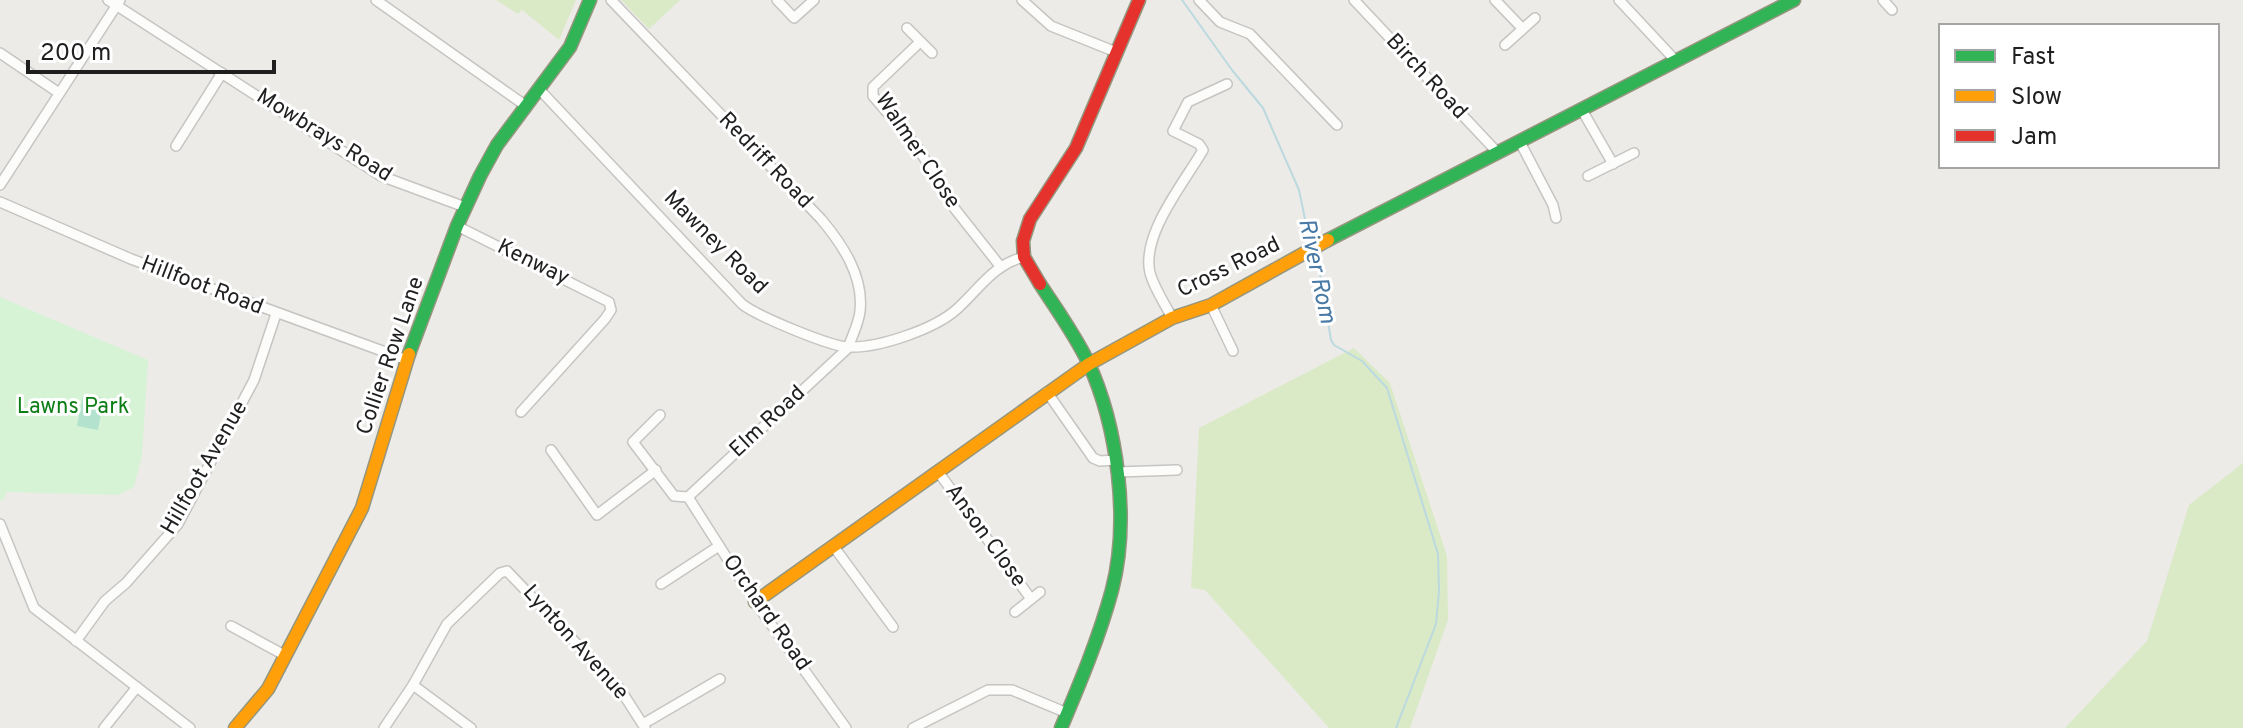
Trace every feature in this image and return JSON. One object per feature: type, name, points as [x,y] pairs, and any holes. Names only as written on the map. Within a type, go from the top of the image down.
[{"type":"street","points":[[376,0],[526,106]]},
{"type":"street","name":"Collier Row Lane","points":[[235,728],[268,689],[362,508],[407,360],[465,207],[497,145],[570,47],[590,0]]},
{"type":"street","name":"Redriff Road","points":[[611,0],[838,239],[853,266],[861,291],[860,314],[848,348]]},
{"type":"street","points":[[777,0],[794,18],[814,0]]},
{"type":"street","points":[[1022,0],[1051,26],[1116,52]]},
{"type":"street","points":[[1061,728],[1091,655],[1112,589],[1119,549],[1117,466],[1099,389],[1089,364],[1024,257],[1024,231],[1076,148],[1139,0]]},
{"type":"street","points":[[1199,0],[1220,22],[1250,34],[1337,125]]},
{"type":"street","name":"Birch Road","points":[[1354,0],[1498,153]]},
{"type":"street","points":[[1495,0],[1522,28]]},
{"type":"street","points":[[1619,0],[1676,61]]},
{"type":"street","name":"Cross Road","points":[[755,602],[1089,364],[1172,318],[1211,305],[1327,241],[1794,0]]},
{"type":"street","points":[[1883,0],[1892,10]]},
{"type":"street","points":[[0,185],[115,2]]},
{"type":"street","name":"Mowbrays Road","points":[[115,2],[381,176],[465,207]]},
{"type":"street","points":[[1505,45],[1535,18]]},
{"type":"street","points":[[907,28],[932,53]]},
{"type":"street","name":"Walmer Close","points":[[920,42],[873,87],[873,96],[918,148],[955,209],[1000,266]]},
{"type":"street","points":[[0,53],[59,93]]},
{"type":"street","points":[[176,146],[222,73]]},
{"type":"street","points":[[1172,318],[1151,275],[1148,256],[1152,236],[1203,150],[1199,144],[1173,131],[1188,102],[1227,84]]},
{"type":"street","name":"Mawney Road","points":[[539,89],[742,304],[778,323],[848,348],[905,338],[955,311],[1000,266],[1024,257]]},
{"type":"street","points":[[1582,110],[1613,164]]},
{"type":"street","points":[[1520,142],[1553,205],[1556,218]]},
{"type":"street","points":[[1588,176],[1634,153]]},
{"type":"street","name":"Hillfoot Road","points":[[0,202],[131,259],[407,360]]},
{"type":"street","name":"Kenway","points":[[457,226],[609,302],[611,310],[605,319],[521,412]]},
{"type":"street","points":[[1211,305],[1233,351]]},
{"type":"street","name":"Hillfoot Avenue","points":[[76,641],[105,601],[126,583],[178,524],[254,380],[276,314]]},
{"type":"street","name":"Elm Road","points":[[688,497],[848,348]]},
{"type":"street","points":[[1047,392],[1093,458],[1117,466],[1177,470]]},
{"type":"street","points":[[551,450],[597,515],[656,470],[633,442],[660,415]]},
{"type":"street","name":"Orchard Road","points":[[656,470],[674,496],[688,497],[755,602],[846,728]]},
{"type":"street","name":"Anson Close","points":[[939,473],[1031,599]]},
{"type":"street","points":[[0,524],[3,542],[34,608],[190,728]]},
{"type":"street","points":[[661,584],[719,546]]},
{"type":"street","points":[[834,547],[893,627]]},
{"type":"street","name":"Lynton Avenue","points":[[384,728],[413,685],[447,624],[500,573],[507,571],[620,689],[644,726]]},
{"type":"street","name":"Anson Close","points":[[1015,612],[1040,592]]},
{"type":"street","points":[[231,626],[286,656]]},
{"type":"street","points":[[644,726],[720,679]]},
{"type":"street","points":[[413,685],[471,728]]},
{"type":"street","points":[[104,728],[137,687]]},
{"type":"street","points":[[913,728],[988,690],[1012,690],[1067,713]]},
{"type":"green space","points":[[496,0],[576,0],[559,40],[522,10],[518,14]]},
{"type":"green space","points":[[621,0],[680,0],[649,29]]},
{"type":"green space","name":"Lawns Park","points":[[0,297],[148,360],[142,456],[134,487],[118,495],[6,492],[4,500],[0,500]]},
{"type":"green space","points":[[1354,348],[1390,383],[1447,556],[1448,620],[1410,728],[1329,728],[1205,590],[1191,588],[1199,428]]},
{"type":"green space","points":[[83,395],[104,398],[98,430],[77,426]]},
{"type":"green space","points":[[2243,463],[2243,728],[2065,728],[2147,641],[2189,505]]},
{"type":"waterway","name":"River Rom","points":[[1182,0],[1263,108],[1299,190],[1310,243]]},
{"type":"waterway","name":"River Rom","points":[[1313,253],[1320,274],[1331,340],[1334,345],[1362,361],[1387,388],[1438,554],[1436,624],[1396,728]]},
{"type":"traffic: fast","points":[[409,354],[457,226],[480,176],[497,145],[570,47],[590,0]]},
{"type":"traffic: fast","points":[[1328,240],[1794,0]]},
{"type":"traffic: fast","points":[[1040,284],[1077,342],[1098,388],[1114,445],[1120,505],[1120,534],[1112,590],[1095,643],[1061,728]]},
{"type":"traffic: slow","points":[[755,602],[1089,364],[1172,318],[1211,305],[1328,240]]},
{"type":"traffic: slow","points":[[235,728],[268,689],[362,508],[409,354]]},
{"type":"traffic: jam","points":[[1040,284],[1024,257],[1023,241],[1030,219],[1076,148],[1139,0]]}]
